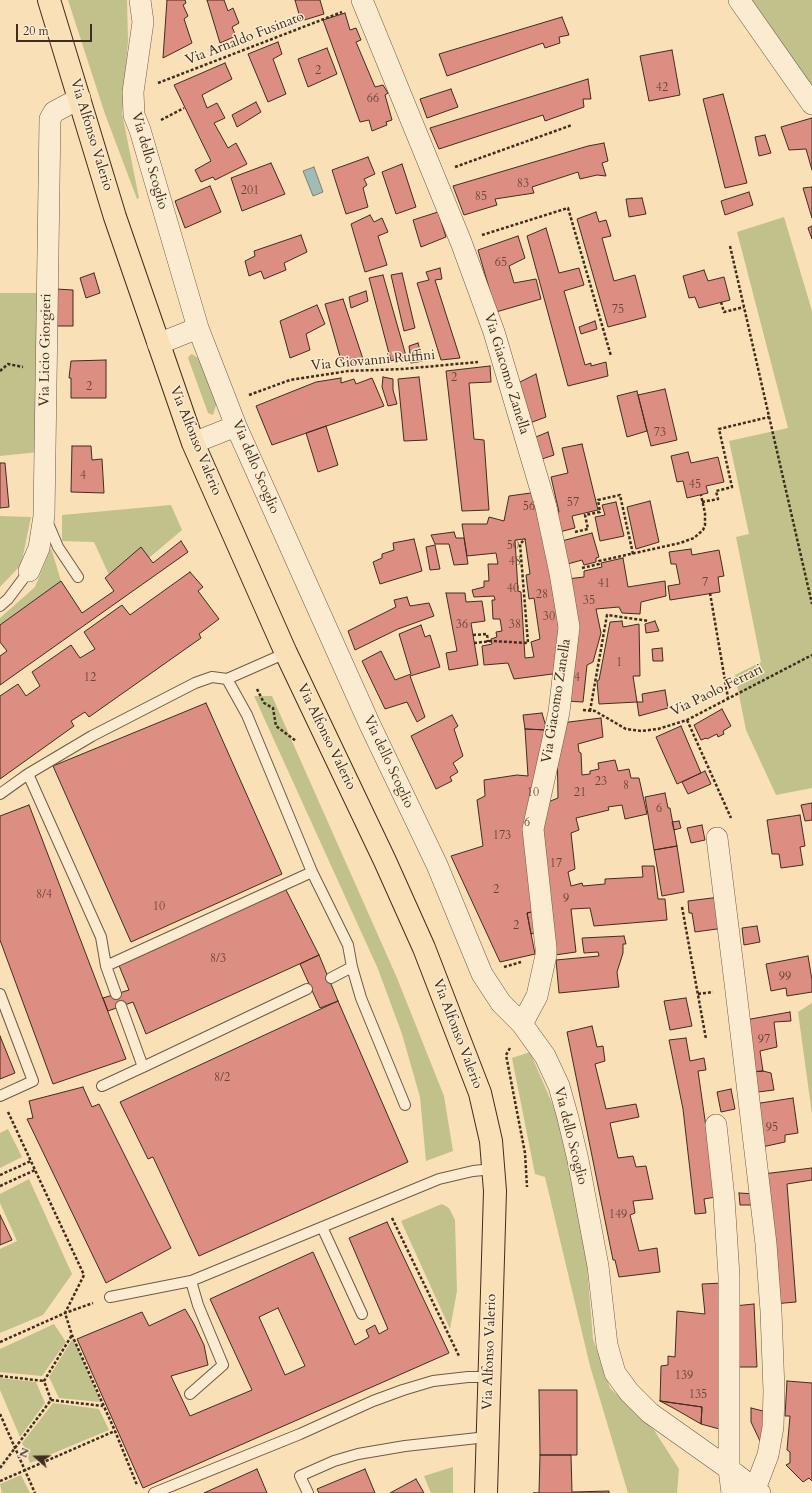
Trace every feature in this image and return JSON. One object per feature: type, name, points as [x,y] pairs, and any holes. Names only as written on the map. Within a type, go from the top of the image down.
[{"type":"main road","name":"Via Alfonso Valerio","points":[[49,0],[80,98],[115,218],[194,444],[286,653],[385,861],[424,948],[480,1094],[491,1141],[495,1191],[486,1493]]},
{"type":"street","name":"Via dello Scoglio","points":[[140,0],[143,22],[132,100],[134,115],[142,137],[198,328],[236,426],[370,725],[436,865],[482,974],[501,1003],[522,1024],[545,1056],[559,1086],[578,1160],[598,1266],[607,1345],[615,1373],[629,1392],[650,1413],[729,1469],[757,1491],[768,1455],[773,1427],[774,1391],[771,1311],[766,1244],[717,838]]},
{"type":"street","points":[[739,0],[812,104]]},
{"type":"street","name":"Via Giacomo Zanella","points":[[362,2],[461,242],[494,332],[546,507],[560,573],[569,627],[558,712],[533,829],[546,955],[537,996],[522,1024]]},
{"type":"street","name":"Via Licio Giorgieri","points":[[29,571],[39,548],[44,516],[50,119],[54,112],[80,98]]},
{"type":"street","points":[[158,344],[198,328]]},
{"type":"street","points":[[194,444],[236,426]]},
{"type":"street","points":[[716,1125],[724,1198],[729,1276],[729,1469],[732,1493]]},
{"type":"street","points":[[715,1493],[729,1469]]},
{"type":"lane","points":[[44,516],[58,547],[78,578]]},
{"type":"lane","name":"Via Licio Giorgieri","points":[[0,606],[8,599],[29,571]]},
{"type":"lane","points":[[0,794],[28,774],[92,736],[195,683],[212,677],[227,679],[286,653]]},
{"type":"lane","points":[[227,679],[247,715],[312,872],[348,945],[352,967],[361,998],[405,1105]]},
{"type":"lane","points":[[28,774],[101,937],[106,966],[116,994]]},
{"type":"lane","points":[[106,966],[312,872]]},
{"type":"lane","points":[[331,978],[352,967]]},
{"type":"lane","points":[[102,1086],[307,989]]},
{"type":"lane","points":[[0,994],[34,1081],[0,1096]]},
{"type":"lane","points":[[120,1006],[143,1067]]},
{"type":"lane","points":[[110,1297],[191,1281],[439,1179],[473,1171],[493,1169]]},
{"type":"lane","points":[[322,1227],[362,1314]]},
{"type":"lane","points":[[190,1394],[223,1365],[198,1306],[191,1281]]},
{"type":"lane","points":[[154,1493],[300,1434],[373,1401],[403,1390],[433,1381],[468,1377],[489,1377]]},
{"type":"lane","points":[[308,1493],[300,1476],[334,1461],[358,1454],[405,1446],[487,1437]]},
{"type":"path","name":"Via Arnaldo Fusinato","points":[[133,92],[362,2]]},
{"type":"path","points":[[433,174],[572,126]]},
{"type":"path","points":[[461,242],[568,208],[611,356]]},
{"type":"path","points":[[730,246],[812,604]]},
{"type":"path","points":[[721,302],[724,312],[744,306]]},
{"type":"path","name":"Via Giovanni Ruffini","points":[[249,395],[290,380],[348,371],[403,369],[502,359]]},
{"type":"path","points":[[702,502],[718,499],[716,490],[732,487],[719,429],[769,417]]},
{"type":"path","points":[[553,539],[588,529],[585,515],[600,512],[598,500],[620,495],[633,554]]},
{"type":"path","points":[[560,573],[599,564],[599,561],[680,543],[694,538],[703,530],[705,525],[705,513],[700,495]]},
{"type":"path","points":[[474,644],[488,642],[528,643],[520,544],[525,539]]},
{"type":"path","points":[[710,593],[728,698]]},
{"type":"path","points":[[590,711],[607,615],[649,621]]},
{"type":"path","points":[[473,635],[487,634],[488,642]]},
{"type":"path","name":"Via Paolo Ferrari","points":[[558,712],[581,710],[590,711],[595,712],[626,729],[641,731],[658,729],[687,720],[812,654]]},
{"type":"path","points":[[257,689],[264,703],[273,708],[276,726],[296,741]]},
{"type":"path","points":[[687,720],[737,832],[717,838]]},
{"type":"path","points":[[682,907],[706,1039]]},
{"type":"path","points":[[506,1055],[525,1153],[527,1187]]},
{"type":"path","points":[[0,1096],[84,1275],[65,1313],[72,1335],[138,1486]]},
{"type":"path","points":[[0,1175],[31,1161]]},
{"type":"path","points":[[0,1186],[35,1170]]},
{"type":"path","points":[[383,1202],[459,1356]]},
{"type":"path","points":[[0,1342],[65,1313],[110,1297]]},
{"type":"path","points":[[44,1381],[72,1335]]},
{"type":"path","points":[[0,1376],[44,1381]]},
{"type":"path","points":[[44,1381],[51,1400]]},
{"type":"path","points":[[51,1400],[104,1406]]},
{"type":"path","points":[[0,1468],[51,1400]]},
{"type":"path","points":[[0,1416],[35,1493]]},
{"type":"path","points":[[0,1480],[115,1431]]},
{"type":"green space","points":[[68,0],[127,0],[128,41],[122,113],[139,198],[137,199],[105,114]]},
{"type":"green space","points":[[751,0],[812,0],[812,87]]},
{"type":"green space","points":[[784,217],[812,311],[812,788],[776,795],[746,730],[735,675],[761,662],[736,537],[749,534],[729,441],[788,428],[737,232]]},
{"type":"green space","points":[[0,293],[39,293],[39,452],[0,456]]},
{"type":"green space","points":[[192,354],[201,360],[217,402],[213,415],[208,413],[188,358]]},
{"type":"green space","points":[[171,505],[182,530],[149,558],[141,548],[109,575],[94,542],[62,541],[62,515]]},
{"type":"green space","points":[[0,516],[31,517],[21,565],[0,587]]},
{"type":"green space","points":[[51,548],[61,581],[0,625],[0,618],[35,587]]},
{"type":"green space","points":[[254,696],[272,696],[397,978],[444,1096],[453,1151],[426,1161],[420,1097],[402,1034],[378,969]]},
{"type":"green space","points":[[812,1003],[812,1114],[798,1012]]},
{"type":"green space","points":[[530,1052],[561,1124],[586,1254],[593,1339],[610,1388],[654,1430],[679,1469],[677,1493],[628,1493],[590,1366],[545,1177],[535,1174],[512,1058]]},
{"type":"green space","points":[[8,1129],[22,1157],[0,1168],[0,1133]]},
{"type":"green space","points":[[29,1179],[72,1274],[43,1315],[0,1333],[0,1249],[17,1241],[0,1203],[0,1194]]},
{"type":"green space","points":[[442,1204],[449,1208],[455,1220],[457,1291],[450,1329],[401,1221]]},
{"type":"green space","points":[[54,1324],[66,1342],[42,1376],[0,1372],[0,1349]]},
{"type":"green space","points":[[73,1338],[101,1402],[59,1398],[49,1377]]},
{"type":"green space","points":[[0,1378],[36,1382],[45,1403],[20,1437],[0,1390]]},
{"type":"green space","points":[[53,1403],[99,1409],[109,1430],[30,1463],[22,1443]]},
{"type":"green space","points":[[453,1467],[453,1493],[431,1493],[424,1476]]},
{"type":"green space","points":[[21,1475],[30,1493],[2,1493],[0,1484]]},
{"type":"water","points":[[314,167],[323,192],[313,196],[303,171]]},
{"type":"building","points":[[167,0],[185,0],[186,3],[183,5],[188,16],[184,19],[192,43],[163,58]]},
{"type":"building","points":[[207,0],[224,0],[228,11],[233,8],[239,23],[232,27],[236,36],[220,43]]},
{"type":"building","points":[[295,0],[320,0],[324,14],[301,21]]},
{"type":"building","points":[[345,13],[350,30],[356,28],[361,40],[356,42],[375,87],[383,85],[388,93],[385,95],[392,120],[386,122],[387,125],[372,131],[369,120],[360,122],[323,20]]},
{"type":"building","points":[[562,17],[569,35],[559,37],[560,43],[545,48],[543,43],[447,76],[439,54]]},
{"type":"building","points":[[278,42],[282,54],[273,59],[286,94],[268,102],[248,54]]},
{"type":"building","points":[[327,48],[337,74],[308,87],[298,59]]},
{"type":"building","points":[[672,50],[680,95],[649,101],[640,56]]},
{"type":"building","points":[[225,63],[232,79],[202,95],[207,108],[217,103],[225,118],[214,123],[228,148],[236,143],[247,164],[215,180],[213,177],[201,182],[195,170],[211,161],[174,85]]},
{"type":"building","points":[[588,79],[591,99],[583,99],[584,107],[545,121],[543,115],[439,149],[430,128]]},
{"type":"building","points":[[451,89],[458,107],[427,118],[420,99]]},
{"type":"building","points":[[723,94],[747,183],[725,188],[703,99]]},
{"type":"building","points":[[256,102],[261,112],[237,127],[232,115]]},
{"type":"building","points":[[812,118],[812,170],[806,149],[789,150],[781,127]]},
{"type":"building","points":[[765,135],[771,153],[759,156],[755,137]]},
{"type":"building","points":[[604,143],[608,161],[602,163],[606,176],[597,175],[580,179],[578,172],[532,187],[534,193],[495,199],[497,205],[464,215],[453,186],[588,146]]},
{"type":"building","points":[[368,157],[375,174],[364,179],[367,185],[363,188],[368,207],[346,214],[332,170]]},
{"type":"building","points":[[271,163],[285,194],[242,211],[231,178]]},
{"type":"building","points":[[402,164],[416,207],[396,214],[382,172]]},
{"type":"building","points":[[210,186],[221,212],[185,228],[175,201]]},
{"type":"building","points":[[812,187],[812,218],[803,188]]},
{"type":"building","points":[[749,192],[753,205],[725,215],[721,201]]},
{"type":"building","points":[[642,198],[646,214],[629,217],[626,199]]},
{"type":"building","points":[[438,212],[446,237],[421,247],[413,220]]},
{"type":"building","points":[[596,212],[599,222],[606,220],[611,236],[602,238],[614,281],[635,275],[646,317],[608,327],[577,219]]},
{"type":"building","points":[[370,215],[374,222],[382,218],[388,232],[378,236],[387,265],[365,272],[351,224]]},
{"type":"building","points":[[812,226],[812,239],[808,228]]},
{"type":"building","points":[[546,228],[559,273],[579,268],[584,285],[564,291],[585,365],[591,363],[591,366],[606,362],[608,376],[568,386],[527,236]]},
{"type":"building","points":[[301,235],[307,252],[284,263],[286,270],[264,279],[261,271],[249,276],[245,261],[255,256],[254,251]]},
{"type":"building","points":[[518,236],[525,258],[509,266],[514,283],[536,279],[541,299],[496,312],[478,250]]},
{"type":"building","points":[[440,268],[442,279],[435,280],[460,358],[441,360],[417,283],[429,280],[426,272]]},
{"type":"building","points":[[704,270],[708,281],[724,277],[730,300],[699,308],[695,297],[689,298],[683,276]]},
{"type":"building","points":[[94,273],[100,293],[86,298],[80,278]]},
{"type":"building","points":[[402,273],[415,328],[404,331],[391,275]]},
{"type":"building","points":[[383,275],[406,356],[391,361],[369,278]]},
{"type":"building","points":[[56,289],[73,290],[73,326],[55,326]]},
{"type":"building","points":[[366,291],[368,301],[351,308],[349,297]]},
{"type":"building","points":[[343,299],[364,362],[343,367],[325,304]]},
{"type":"building","points":[[317,305],[325,324],[306,334],[310,350],[290,358],[280,321]]},
{"type":"building","points":[[595,321],[597,329],[581,334],[579,327]]},
{"type":"building","points":[[418,343],[423,361],[411,363],[409,346]]},
{"type":"building","points":[[106,360],[106,398],[71,398],[71,378],[69,378],[71,361]]},
{"type":"building","points":[[490,366],[491,382],[469,383],[474,439],[484,440],[489,510],[462,511],[446,371]]},
{"type":"building","points":[[536,374],[546,417],[527,424],[516,384]]},
{"type":"building","points":[[383,377],[393,379],[393,390],[397,404],[388,406],[382,387]]},
{"type":"building","points":[[419,377],[427,440],[404,441],[398,379]]},
{"type":"building","points":[[341,378],[341,383],[354,379],[356,384],[372,378],[384,406],[272,445],[256,406],[316,382]]},
{"type":"building","points":[[665,389],[677,440],[651,446],[638,395]]},
{"type":"building","points":[[637,391],[647,431],[627,437],[617,396]]},
{"type":"building","points":[[326,426],[338,465],[318,472],[306,433]]},
{"type":"building","points":[[548,432],[554,455],[536,461],[531,439]]},
{"type":"building","points":[[582,444],[598,510],[572,516],[575,528],[555,533],[551,514],[559,512],[551,477],[568,473],[562,448]]},
{"type":"building","points":[[72,446],[91,446],[92,460],[102,459],[104,493],[71,492]]},
{"type":"building","points":[[688,452],[691,463],[718,457],[724,482],[706,486],[708,493],[687,498],[683,481],[677,482],[671,456]]},
{"type":"building","points":[[0,463],[5,463],[9,507],[0,508]]},
{"type":"building","points":[[538,492],[563,642],[560,673],[514,679],[508,663],[484,665],[482,646],[492,644],[491,639],[497,637],[496,632],[502,631],[500,619],[493,619],[492,600],[495,600],[494,596],[474,597],[472,590],[484,587],[484,581],[489,581],[488,564],[498,564],[496,553],[467,556],[462,524],[487,524],[489,517],[504,521],[509,496]],"holes":[[[525,539],[530,574],[526,575],[529,599],[534,598],[540,639],[531,642],[534,657],[525,658],[521,592],[518,591],[515,540]]]},
{"type":"building","points":[[650,501],[659,542],[636,549],[627,507]]},
{"type":"building","points":[[616,502],[624,536],[600,541],[595,517],[605,515],[602,505]]},
{"type":"building","points":[[454,532],[456,538],[464,538],[468,564],[454,565],[449,544],[435,544],[431,535]]},
{"type":"building","points":[[592,533],[599,557],[596,558],[596,562],[584,565],[582,560],[564,565],[558,542]]},
{"type":"building","points":[[414,539],[422,571],[380,584],[373,562],[382,558],[382,554],[394,550],[393,543]]},
{"type":"building","points":[[181,541],[188,552],[0,685],[0,656],[7,651],[0,642],[0,625],[61,581],[82,613],[114,591],[105,578],[141,547],[153,563]]},
{"type":"building","points":[[435,545],[440,569],[430,570],[426,547]]},
{"type":"building","points":[[691,549],[692,555],[719,550],[724,576],[718,577],[720,592],[670,600],[668,586],[680,584],[676,564],[671,564],[669,552]]},
{"type":"building","points":[[623,558],[628,587],[665,581],[666,596],[641,602],[640,614],[622,613],[619,607],[596,609],[601,633],[593,662],[587,665],[583,702],[565,701],[567,579],[584,577],[584,571],[602,567],[601,563]]},
{"type":"building","points":[[190,572],[203,587],[198,591],[219,619],[199,634],[201,638],[89,717],[85,712],[71,721],[74,726],[0,779],[0,696],[18,684],[26,696],[40,686],[32,672],[71,645],[80,658],[95,649],[84,632],[122,605],[130,615]]},
{"type":"building","points":[[446,593],[465,593],[466,602],[482,601],[485,621],[471,623],[478,665],[449,670],[446,653],[457,651]]},
{"type":"building","points":[[407,597],[410,606],[429,603],[434,616],[398,629],[355,650],[348,631],[396,607],[394,600]]},
{"type":"building","points":[[622,621],[623,627],[639,624],[640,676],[633,676],[637,702],[599,704],[597,681],[599,680],[610,622]]},
{"type":"building","points":[[655,621],[659,631],[646,633],[645,624]]},
{"type":"building","points":[[421,625],[425,637],[430,635],[440,667],[410,676],[425,717],[417,722],[407,702],[385,709],[362,661],[381,651],[395,680],[411,674],[399,634]]},
{"type":"building","points":[[662,648],[663,661],[653,661],[652,649]]},
{"type":"building","points":[[665,690],[668,708],[639,716],[637,702],[643,702],[642,694]]},
{"type":"building","points":[[206,703],[282,874],[131,942],[53,766]]},
{"type":"building","points":[[722,709],[731,726],[723,731],[724,734],[718,737],[717,734],[701,740],[694,725]]},
{"type":"building","points":[[542,713],[547,730],[525,729],[523,715]]},
{"type":"building","points":[[452,715],[458,726],[454,729],[463,756],[453,763],[458,772],[450,777],[452,781],[436,789],[411,736]]},
{"type":"building","points":[[601,718],[603,737],[578,744],[579,752],[581,753],[582,775],[590,774],[590,771],[599,769],[598,763],[615,760],[618,771],[629,769],[631,778],[639,778],[647,814],[625,819],[622,805],[608,807],[609,810],[576,818],[579,830],[571,833],[575,869],[568,872],[571,886],[582,883],[583,886],[605,884],[605,879],[643,877],[642,866],[654,866],[658,899],[665,899],[667,920],[594,926],[590,908],[571,909],[576,952],[555,955],[542,817],[543,804],[558,798],[557,742],[561,723]]},
{"type":"building","points":[[681,726],[701,773],[677,784],[656,737]]},
{"type":"building","points":[[525,729],[547,730],[536,911],[527,913],[535,954],[500,962],[451,856],[483,846],[477,800],[485,796],[484,780],[517,775],[528,776]]},
{"type":"building","points":[[705,771],[711,784],[688,794],[682,782]]},
{"type":"building","points":[[665,793],[668,808],[670,808],[677,846],[654,850],[645,797]]},
{"type":"building","points":[[812,803],[812,820],[805,821],[801,805]]},
{"type":"building","points":[[29,805],[126,1059],[53,1084],[0,940],[0,816]]},
{"type":"building","points":[[800,815],[805,846],[800,847],[803,865],[781,868],[779,854],[772,854],[767,820]]},
{"type":"building","points":[[679,821],[681,828],[674,830],[672,822]]},
{"type":"building","points":[[702,825],[705,840],[691,843],[687,828]]},
{"type":"building","points":[[677,846],[684,892],[662,896],[654,850]]},
{"type":"building","points":[[285,888],[319,955],[146,1034],[133,1002],[108,1011],[103,998],[129,990],[118,963]]},
{"type":"building","points":[[720,897],[724,928],[695,932],[692,913],[689,913],[688,901]]},
{"type":"building","points":[[536,911],[539,932],[531,934],[527,913]]},
{"type":"building","points":[[757,926],[760,942],[744,945],[742,928]]},
{"type":"building","points":[[624,936],[626,944],[623,944],[623,953],[617,972],[619,987],[559,993],[556,960],[599,956],[598,952],[584,953],[582,938]]},
{"type":"building","points":[[319,955],[338,1001],[320,1008],[300,964]]},
{"type":"building","points":[[808,956],[812,980],[812,992],[787,996],[786,988],[771,991],[766,964]]},
{"type":"building","points":[[686,998],[692,1026],[670,1030],[664,1001]]},
{"type":"building","points":[[338,1001],[408,1162],[199,1256],[153,1157],[148,1159],[120,1102]]},
{"type":"building","points":[[790,1012],[791,1021],[774,1022],[777,1047],[760,1051],[763,1071],[751,1072],[745,1020]]},
{"type":"building","points":[[592,1026],[597,1047],[603,1046],[605,1061],[595,1064],[606,1109],[636,1104],[639,1117],[610,1123],[618,1158],[633,1156],[636,1167],[646,1166],[653,1199],[633,1201],[635,1213],[630,1215],[639,1251],[657,1248],[660,1272],[619,1277],[615,1260],[613,1260],[567,1032]]},
{"type":"building","points":[[0,1036],[15,1073],[0,1079]]},
{"type":"building","points":[[686,1038],[690,1061],[704,1058],[706,1070],[698,1071],[716,1197],[704,1199],[706,1213],[695,1214],[683,1109],[669,1040]]},
{"type":"building","points":[[763,1071],[771,1073],[774,1090],[758,1092],[753,1072]]},
{"type":"building","points":[[83,1087],[92,1107],[99,1104],[171,1248],[106,1283],[27,1119],[33,1118],[29,1101]]},
{"type":"building","points":[[731,1089],[735,1109],[721,1112],[717,1092]]},
{"type":"building","points":[[793,1098],[798,1133],[785,1135],[785,1142],[762,1147],[754,1104]]},
{"type":"building","points":[[812,1168],[812,1180],[787,1184],[796,1302],[773,1304],[763,1174]]},
{"type":"building","points":[[739,1193],[756,1194],[758,1205],[740,1205]]},
{"type":"building","points":[[0,1215],[12,1240],[0,1245]]},
{"type":"building","points":[[387,1222],[449,1353],[143,1488],[77,1339],[142,1312],[149,1326],[185,1309],[204,1345],[208,1365],[171,1376],[190,1416],[252,1390],[210,1299],[313,1252],[355,1345],[369,1337],[366,1330],[375,1325],[379,1334],[388,1329],[349,1238]],"holes":[[[278,1308],[305,1366],[285,1375],[259,1317]]]},
{"type":"building","points":[[723,1283],[723,1430],[701,1424],[702,1407],[660,1401],[661,1366],[668,1365],[668,1356],[675,1357],[677,1311],[705,1314],[702,1284]]},
{"type":"building","points":[[754,1304],[757,1367],[739,1367],[734,1306]]},
{"type":"building","points":[[787,1381],[812,1383],[812,1481],[809,1478],[803,1482],[786,1465],[790,1463],[790,1452],[787,1450],[790,1416],[785,1416]]},
{"type":"building","points":[[539,1390],[577,1390],[577,1455],[540,1455]]},
{"type":"building","points":[[660,1401],[702,1407],[701,1424],[675,1409]]},
{"type":"building","points":[[751,1408],[771,1413],[760,1441],[751,1422]]},
{"type":"building","points":[[540,1455],[571,1455],[572,1492],[609,1491],[609,1493],[539,1493]]},
{"type":"building","points":[[257,1469],[267,1493],[204,1493]]},
{"type":"building","points":[[365,1469],[375,1493],[319,1493],[317,1489]]},
{"type":"building","points":[[416,1479],[424,1493],[390,1493]]}]
